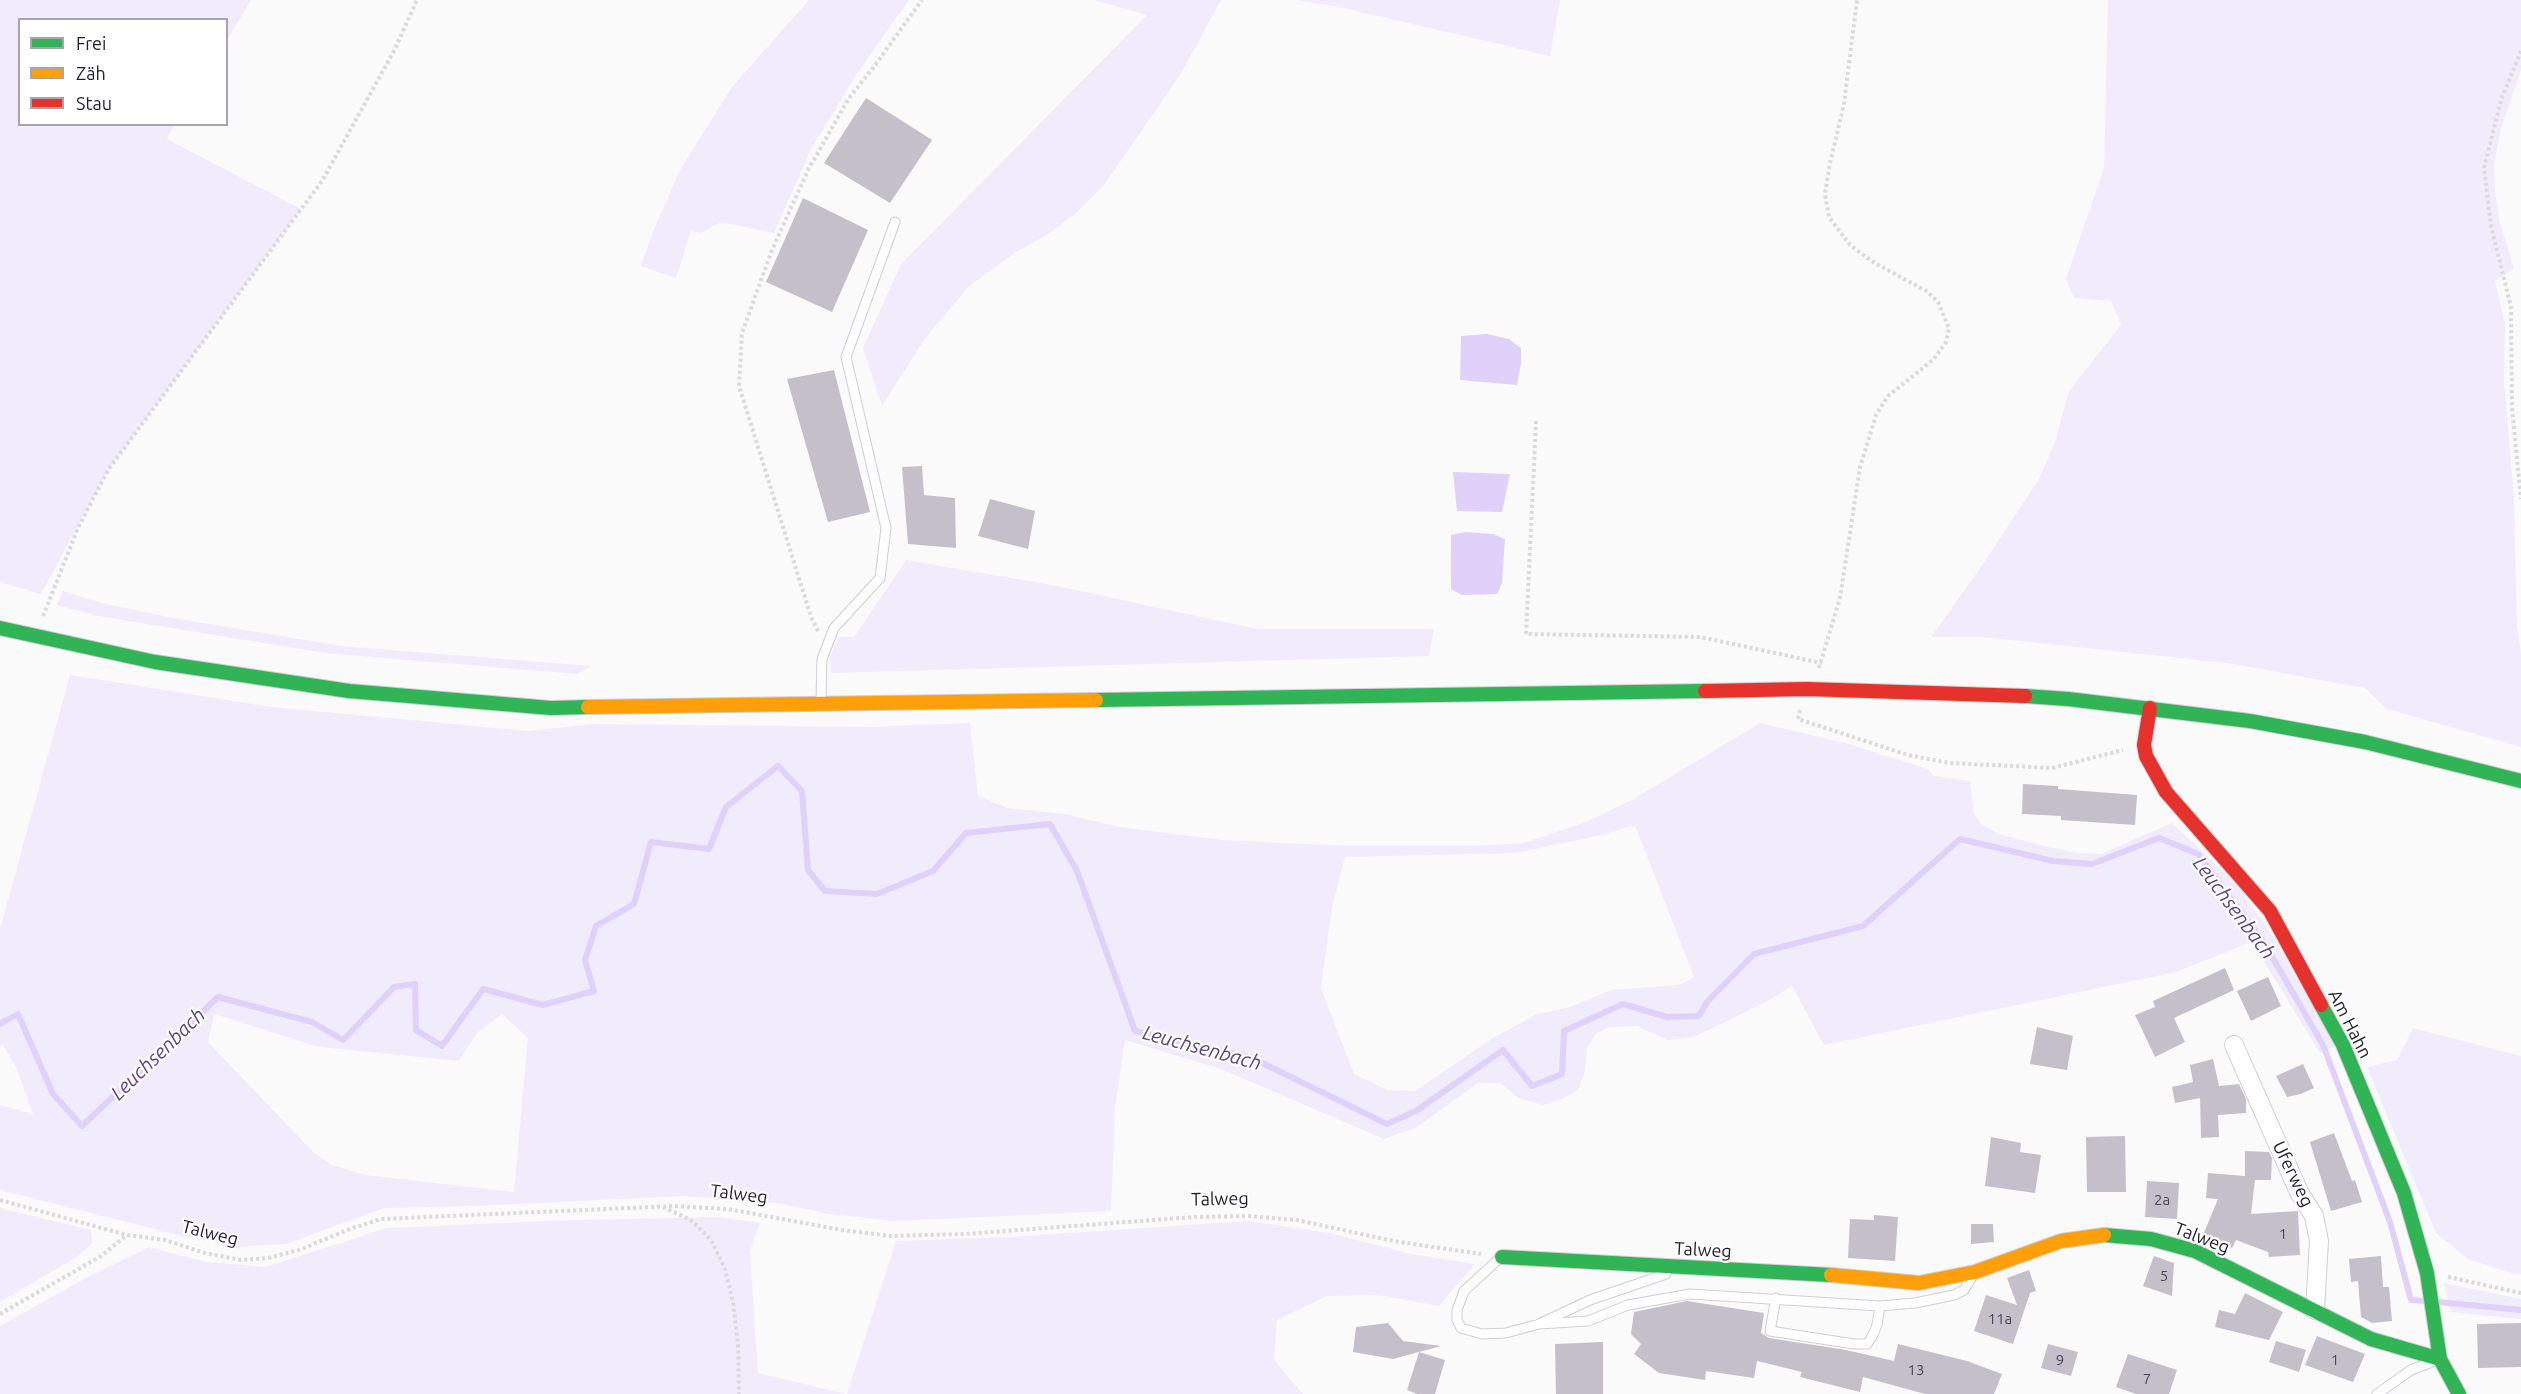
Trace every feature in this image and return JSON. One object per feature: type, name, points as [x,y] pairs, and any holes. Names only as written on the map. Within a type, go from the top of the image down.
[{"type":"main road","points":[[0,628],[155,662],[349,691],[551,708],[1807,689],[1973,693],[2150,708],[2250,721],[2365,742],[2521,781]]},
{"type":"main road","points":[[2144,745],[2150,708]]},
{"type":"main road","name":"Am Hahn","points":[[2144,745],[2146,756],[2166,792],[2270,911],[2343,1045],[2404,1193],[2428,1280],[2440,1359],[2459,1394]]},
{"type":"main road","name":"Talweg","points":[[1502,1257],[1836,1275],[1919,1283],[1975,1272],[2061,1241],[2108,1234],[2122,1235],[2151,1239],[2195,1251],[2370,1339],[2440,1359]]},
{"type":"street","name":"Uferweg","points":[[2234,1045],[2299,1192],[2314,1216],[2319,1241],[2314,1310]]},
{"type":"lane","points":[[821,703],[822,659],[834,628],[880,578],[886,528],[846,357],[895,222]]},
{"type":"lane","points":[[1502,1257],[1464,1291],[1457,1310],[1457,1320],[1461,1328],[1482,1334],[1506,1334],[1539,1324],[1590,1300],[1683,1267]]},
{"type":"lane","points":[[1539,1324],[1588,1321],[1628,1305],[1690,1294],[1880,1305],[1915,1303],[1954,1295],[1964,1290],[1975,1272]]},
{"type":"lane","points":[[1776,1298],[1770,1331],[1854,1344],[1867,1344],[1872,1337],[1877,1325],[1880,1305]]},
{"type":"lane","points":[[2377,1394],[2411,1370],[2440,1359]]},
{"type":"path","points":[[35,637],[78,528],[108,470],[322,181],[394,51],[417,0]]},
{"type":"path","points":[[822,659],[824,645],[811,617],[739,386],[742,333],[772,250],[808,170],[849,98],[922,0]]},
{"type":"path","points":[[1857,0],[1844,104],[1825,194],[1829,217],[1850,245],[1873,261],[1928,292],[1938,302],[1949,328],[1946,342],[1934,358],[1888,396],[1876,415],[1860,467],[1839,598],[1822,663],[1807,689],[1798,719],[1908,755],[1950,763],[2052,768],[2144,745]]},
{"type":"path","points":[[2521,51],[2502,100],[2484,168],[2491,226],[2511,307],[2512,407],[2521,499]]},
{"type":"path","points":[[1536,421],[1526,634],[1700,638],[1822,663]]},
{"type":"path","name":"Talweg","points":[[0,1200],[128,1234],[165,1240],[205,1253],[241,1260],[268,1258],[299,1250],[381,1219],[663,1206],[728,1209],[842,1230],[891,1236],[965,1234],[1194,1217],[1249,1216],[1297,1220],[1393,1241],[1502,1257]]},
{"type":"path","points":[[663,1206],[690,1220],[711,1240],[725,1269],[738,1344],[739,1394]]},
{"type":"path","points":[[0,1314],[101,1256],[128,1234]]},
{"type":"path","points":[[2428,1280],[2521,1293]]},
{"type":"shaded area","points":[[0,0],[251,0],[228,38],[228,18],[18,18],[18,126],[174,126],[167,139],[301,209],[108,470],[41,594],[0,582]]},
{"type":"shaded area","points":[[809,0],[909,0],[858,72],[811,149],[774,233],[720,222],[701,233],[691,231],[676,278],[641,266],[654,229],[680,170],[732,87]]},
{"type":"shaded area","points":[[1094,0],[1221,0],[1180,75],[1104,185],[1076,213],[1050,233],[1013,254],[968,287],[924,340],[882,406],[863,348],[901,264],[1147,15]]},
{"type":"shaded area","points":[[1295,0],[1560,0],[1550,56],[1335,6]]},
{"type":"shaded area","points":[[2108,0],[2521,0],[2521,70],[2501,129],[2494,165],[2499,219],[2514,269],[2495,281],[2505,323],[2504,380],[2514,498],[2517,626],[2521,653],[2521,747],[2387,709],[2365,688],[2227,663],[1982,637],[1931,637],[1979,570],[2039,479],[2055,442],[2069,391],[2121,325],[2111,301],[2074,298],[2066,279],[2104,168]]},
{"type":"shaded area","points":[[1487,334],[1509,339],[1521,348],[1517,385],[1460,380],[1461,336]]},
{"type":"shaded area","points":[[1453,472],[1510,474],[1502,512],[1457,511]]},
{"type":"shaded area","points":[[1465,532],[1493,534],[1505,539],[1502,583],[1497,594],[1462,595],[1451,589],[1451,535]]},
{"type":"shaded area","points":[[906,560],[1057,586],[1257,629],[1434,629],[1429,656],[831,673],[830,656],[839,637],[854,637]]},
{"type":"shaded area","points":[[63,591],[102,603],[173,618],[341,646],[593,666],[576,674],[325,653],[98,616],[57,605]]},
{"type":"shaded area","points":[[70,675],[271,707],[529,731],[592,724],[870,727],[970,723],[978,796],[1007,808],[1065,814],[1119,827],[1222,840],[1348,846],[1478,846],[1524,843],[1586,822],[1632,800],[1760,723],[1849,744],[1928,769],[1934,776],[1970,781],[1974,814],[1983,825],[1998,834],[2045,846],[2077,853],[2101,854],[2172,823],[2234,881],[2270,932],[2336,1046],[2320,1053],[2252,942],[2176,972],[1824,1045],[1792,986],[1766,1002],[1694,1037],[1668,1040],[1636,1026],[1609,1027],[1596,1034],[1587,1047],[1585,1071],[1578,1090],[1565,1098],[1543,1105],[1519,1098],[1500,1083],[1478,1083],[1417,1127],[1384,1139],[1221,1069],[1125,1040],[1115,1109],[1111,1211],[896,1221],[829,1214],[777,1203],[683,1196],[384,1208],[286,1244],[238,1247],[182,1236],[0,1190],[0,1105],[33,1114],[17,1069],[3,1045],[0,1046],[0,929]],"holes":[[[1635,825],[1694,977],[1679,985],[1611,990],[1570,1007],[1537,1014],[1493,1038],[1415,1091],[1387,1090],[1354,1074],[1321,988],[1332,908],[1345,857],[1516,853],[1602,835]],[[214,1014],[319,1047],[459,1061],[477,1033],[502,1014],[528,1038],[514,1192],[365,1175],[332,1165],[312,1151],[208,1042]]]},
{"type":"shaded area","points":[[2413,1028],[2521,1056],[2521,1274],[2514,1274],[2468,1259],[2436,1233],[2367,1067],[2397,1060]]},
{"type":"shaded area","points":[[0,1208],[91,1230],[92,1243],[77,1257],[0,1302]]},
{"type":"shaded area","points":[[718,1217],[760,1223],[750,1251],[758,1373],[847,1394],[0,1394],[0,1326],[84,1279],[149,1247],[206,1262],[265,1267],[387,1228],[571,1220]]},
{"type":"shaded area","points":[[1248,1221],[1330,1233],[1411,1254],[1475,1264],[1439,1306],[1378,1295],[1327,1296],[1277,1320],[1274,1360],[1303,1394],[847,1394],[896,1241],[1009,1237]]},
{"type":"shaded area","points":[[2444,1283],[2521,1299],[2521,1319],[2451,1312]]},
{"type":"building","points":[[866,98],[932,140],[890,203],[824,163]]},
{"type":"building","points":[[803,198],[868,230],[832,312],[766,282]]},
{"type":"building","points":[[834,370],[870,512],[828,522],[787,379]]},
{"type":"building","points":[[922,466],[924,495],[955,498],[956,548],[908,544],[902,467]]},
{"type":"building","points":[[990,499],[1035,511],[1028,549],[978,536]]},
{"type":"building","points":[[2023,784],[2137,795],[2135,825],[2061,820],[2061,816],[2022,814]]},
{"type":"building","points":[[2225,968],[2234,990],[2174,1018],[2185,1042],[2155,1057],[2135,1015],[2155,1007],[2153,1001]]},
{"type":"building","points":[[2268,977],[2281,1006],[2251,1021],[2237,991]]},
{"type":"building","points":[[2037,1027],[2073,1036],[2067,1070],[2030,1064]]},
{"type":"building","points":[[2213,1059],[2219,1086],[2239,1084],[2246,1099],[2246,1113],[2218,1115],[2219,1137],[2201,1138],[2200,1098],[2175,1103],[2172,1087],[2193,1082],[2190,1065]]},
{"type":"building","points":[[2303,1064],[2314,1088],[2287,1097],[2276,1076]]},
{"type":"building","points":[[2334,1133],[2362,1202],[2331,1211],[2310,1142]]},
{"type":"building","points":[[2125,1136],[2126,1192],[2087,1192],[2086,1137]]},
{"type":"building","points":[[1991,1137],[2021,1143],[2020,1152],[2041,1155],[2035,1193],[1985,1186]]},
{"type":"building","points":[[2245,1151],[2269,1152],[2272,1158],[2271,1180],[2255,1180],[2251,1214],[2298,1211],[2300,1255],[2269,1257],[2268,1252],[2236,1240],[2232,1248],[2203,1235],[2218,1199],[2206,1198],[2208,1173],[2245,1176]]},
{"type":"building","points":[[2147,1181],[2179,1183],[2177,1219],[2145,1217]]},
{"type":"building","points":[[1874,1215],[1898,1217],[1895,1261],[1848,1258],[1850,1219],[1874,1220]]},
{"type":"building","points":[[1971,1224],[1993,1224],[1994,1242],[1971,1244]]},
{"type":"building","points":[[2154,1256],[2174,1263],[2172,1296],[2143,1286]]},
{"type":"building","points":[[2381,1256],[2383,1287],[2389,1287],[2392,1321],[2372,1323],[2361,1317],[2358,1281],[2351,1282],[2349,1259]]},
{"type":"building","points":[[2029,1270],[2036,1291],[2030,1293],[2013,1344],[1974,1331],[1986,1295],[2017,1305],[2007,1278]]},
{"type":"building","points":[[2245,1293],[2283,1312],[2269,1340],[2215,1327],[2219,1310],[2235,1314]]},
{"type":"building","points":[[1687,1301],[1764,1313],[1761,1333],[1769,1338],[1846,1350],[1894,1361],[1898,1344],[1967,1361],[2002,1374],[1994,1394],[1925,1394],[1863,1377],[1860,1392],[1800,1377],[1802,1372],[1757,1361],[1754,1378],[1706,1371],[1705,1380],[1659,1373],[1634,1354],[1641,1344],[1631,1334],[1634,1312]]},
{"type":"building","points":[[1388,1323],[1403,1341],[1441,1346],[1393,1359],[1353,1352],[1356,1327]]},
{"type":"building","points":[[2521,1323],[2521,1367],[2478,1368],[2477,1324]]},
{"type":"building","points":[[2317,1336],[2365,1354],[2353,1382],[2305,1365]]},
{"type":"building","points":[[2276,1341],[2306,1350],[2299,1372],[2269,1362]]},
{"type":"building","points":[[1603,1342],[1603,1394],[1556,1394],[1555,1344]]},
{"type":"building","points":[[2048,1344],[2078,1352],[2071,1376],[2041,1368]]},
{"type":"building","points":[[1419,1352],[1445,1360],[1435,1394],[1417,1394],[1407,1390]]},
{"type":"building","points":[[2128,1354],[2177,1370],[2169,1394],[2136,1394],[2116,1387]]},
{"type":"waterway","name":"Leuchsenbach","points":[[0,1024],[18,1014],[53,1094],[82,1126],[218,997],[312,1022],[343,1040],[394,987],[415,984],[416,1030],[442,1046],[483,989],[543,1005],[594,991],[585,960],[596,926],[634,904],[651,842],[709,849],[726,807],[778,766],[802,791],[808,870],[825,891],[877,894],[933,871],[966,833],[1050,824],[1077,871],[1135,1031],[1252,1058],[1387,1124],[1416,1111],[1503,1050],[1532,1086],[1562,1074],[1564,1031],[1623,1004],[1667,1017],[1699,1016],[1707,1002],[1754,954],[1863,926],[1960,839],[2053,861],[2092,864],[2159,838],[2198,854],[2263,941],[2323,1045],[2390,1222],[2411,1300],[2425,1301]]},
{"type":"waterway","name":"Leuchsenbach","points":[[2438,1302],[2521,1310]]},
{"type":"traffic: fast","points":[[0,628],[155,662],[349,691],[551,708],[588,707]]},
{"type":"traffic: fast","points":[[1096,700],[1705,691]]},
{"type":"traffic: fast","points":[[2025,696],[2250,721],[2365,742],[2521,781]]},
{"type":"traffic: fast","points":[[2321,1005],[2343,1045],[2404,1193],[2427,1273],[2440,1359],[2459,1394]]},
{"type":"traffic: fast","points":[[2104,1235],[2151,1239],[2195,1251],[2371,1339],[2440,1359]]},
{"type":"traffic: fast","points":[[1502,1257],[1831,1275]]},
{"type":"traffic: slow","points":[[588,707],[1096,700]]},
{"type":"traffic: slow","points":[[1831,1275],[1919,1283],[1975,1272],[2061,1241],[2104,1235]]},
{"type":"traffic: jam","points":[[1705,691],[1807,689],[2025,696]]},
{"type":"traffic: jam","points":[[2150,708],[2144,745],[2146,756],[2166,792],[2270,911],[2321,1005]]}]
